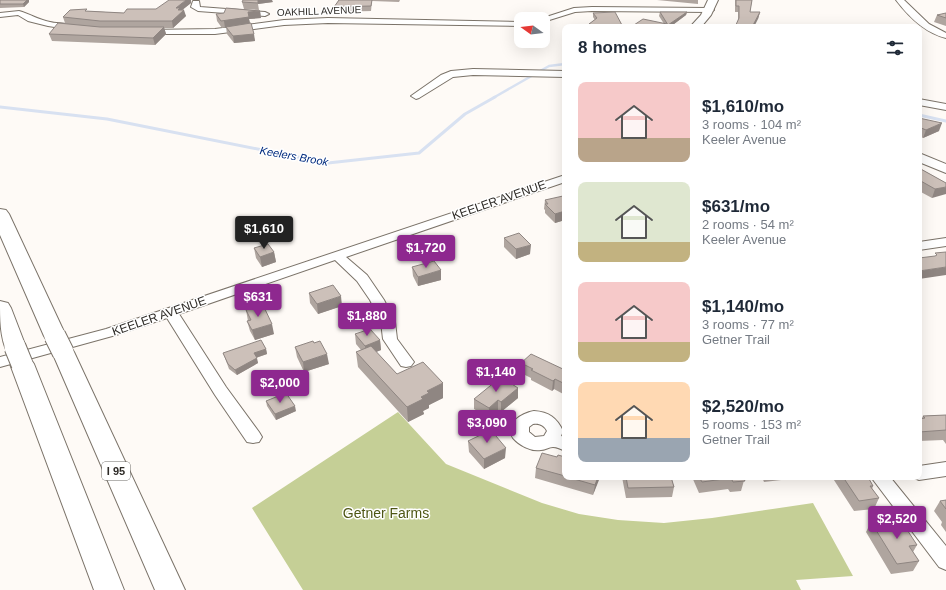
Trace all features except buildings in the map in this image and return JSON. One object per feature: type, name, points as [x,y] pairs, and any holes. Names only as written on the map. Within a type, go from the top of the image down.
[{"type":"highway","name":"I 95","points":[[0,214],[170,590]]},
{"type":"highway","points":[[0,308],[12,358],[109,590]]},
{"type":"main road","points":[[698,24],[704,19],[711,5]]},
{"type":"main road","points":[[922,158],[946,169]]},
{"type":"street","points":[[900,0],[924,25],[931,30],[946,36]]},
{"type":"street","points":[[196,3],[196,7],[198,9],[265,14]]},
{"type":"street","points":[[265,4],[265,24]]},
{"type":"street","points":[[550,18],[574,10],[711,5]]},
{"type":"street","points":[[0,15],[19,13],[48,24],[82,29]]},
{"type":"street","name":"OAKHILL AVENUE","points":[[141,32],[206,32],[265,24],[303,21],[351,20],[514,24]]},
{"type":"street","points":[[416,96],[451,74],[474,72],[562,74]]},
{"type":"street","points":[[922,103],[946,107]]},
{"type":"street","name":"KEELER AVENUE","points":[[12,358],[111,332],[562,179]]},
{"type":"street","points":[[922,246],[946,242]]},
{"type":"street","points":[[337,255],[362,278],[373,294],[388,322],[390,339],[406,362]]},
{"type":"street","points":[[171,312],[202,364],[252,438]]},
{"type":"street","points":[[922,473],[946,469]]},
{"type":"street","points":[[887,480],[946,561]]},
{"type":"green space","name":"Getner Farms","points":[[398,412],[446,464],[542,503],[579,514],[618,520],[664,523],[712,518],[813,503],[853,576],[796,580],[801,590],[303,590],[252,508]]},
{"type":"waterway","name":"Keelers Brook","points":[[493,98],[549,66],[562,64]]},
{"type":"waterway","name":"Keelers Brook","points":[[0,107],[107,119],[328,163],[419,153],[465,114],[495,97]]},
{"type":"waterway","name":"Keelers Brook","points":[[922,116],[946,121]]}]
